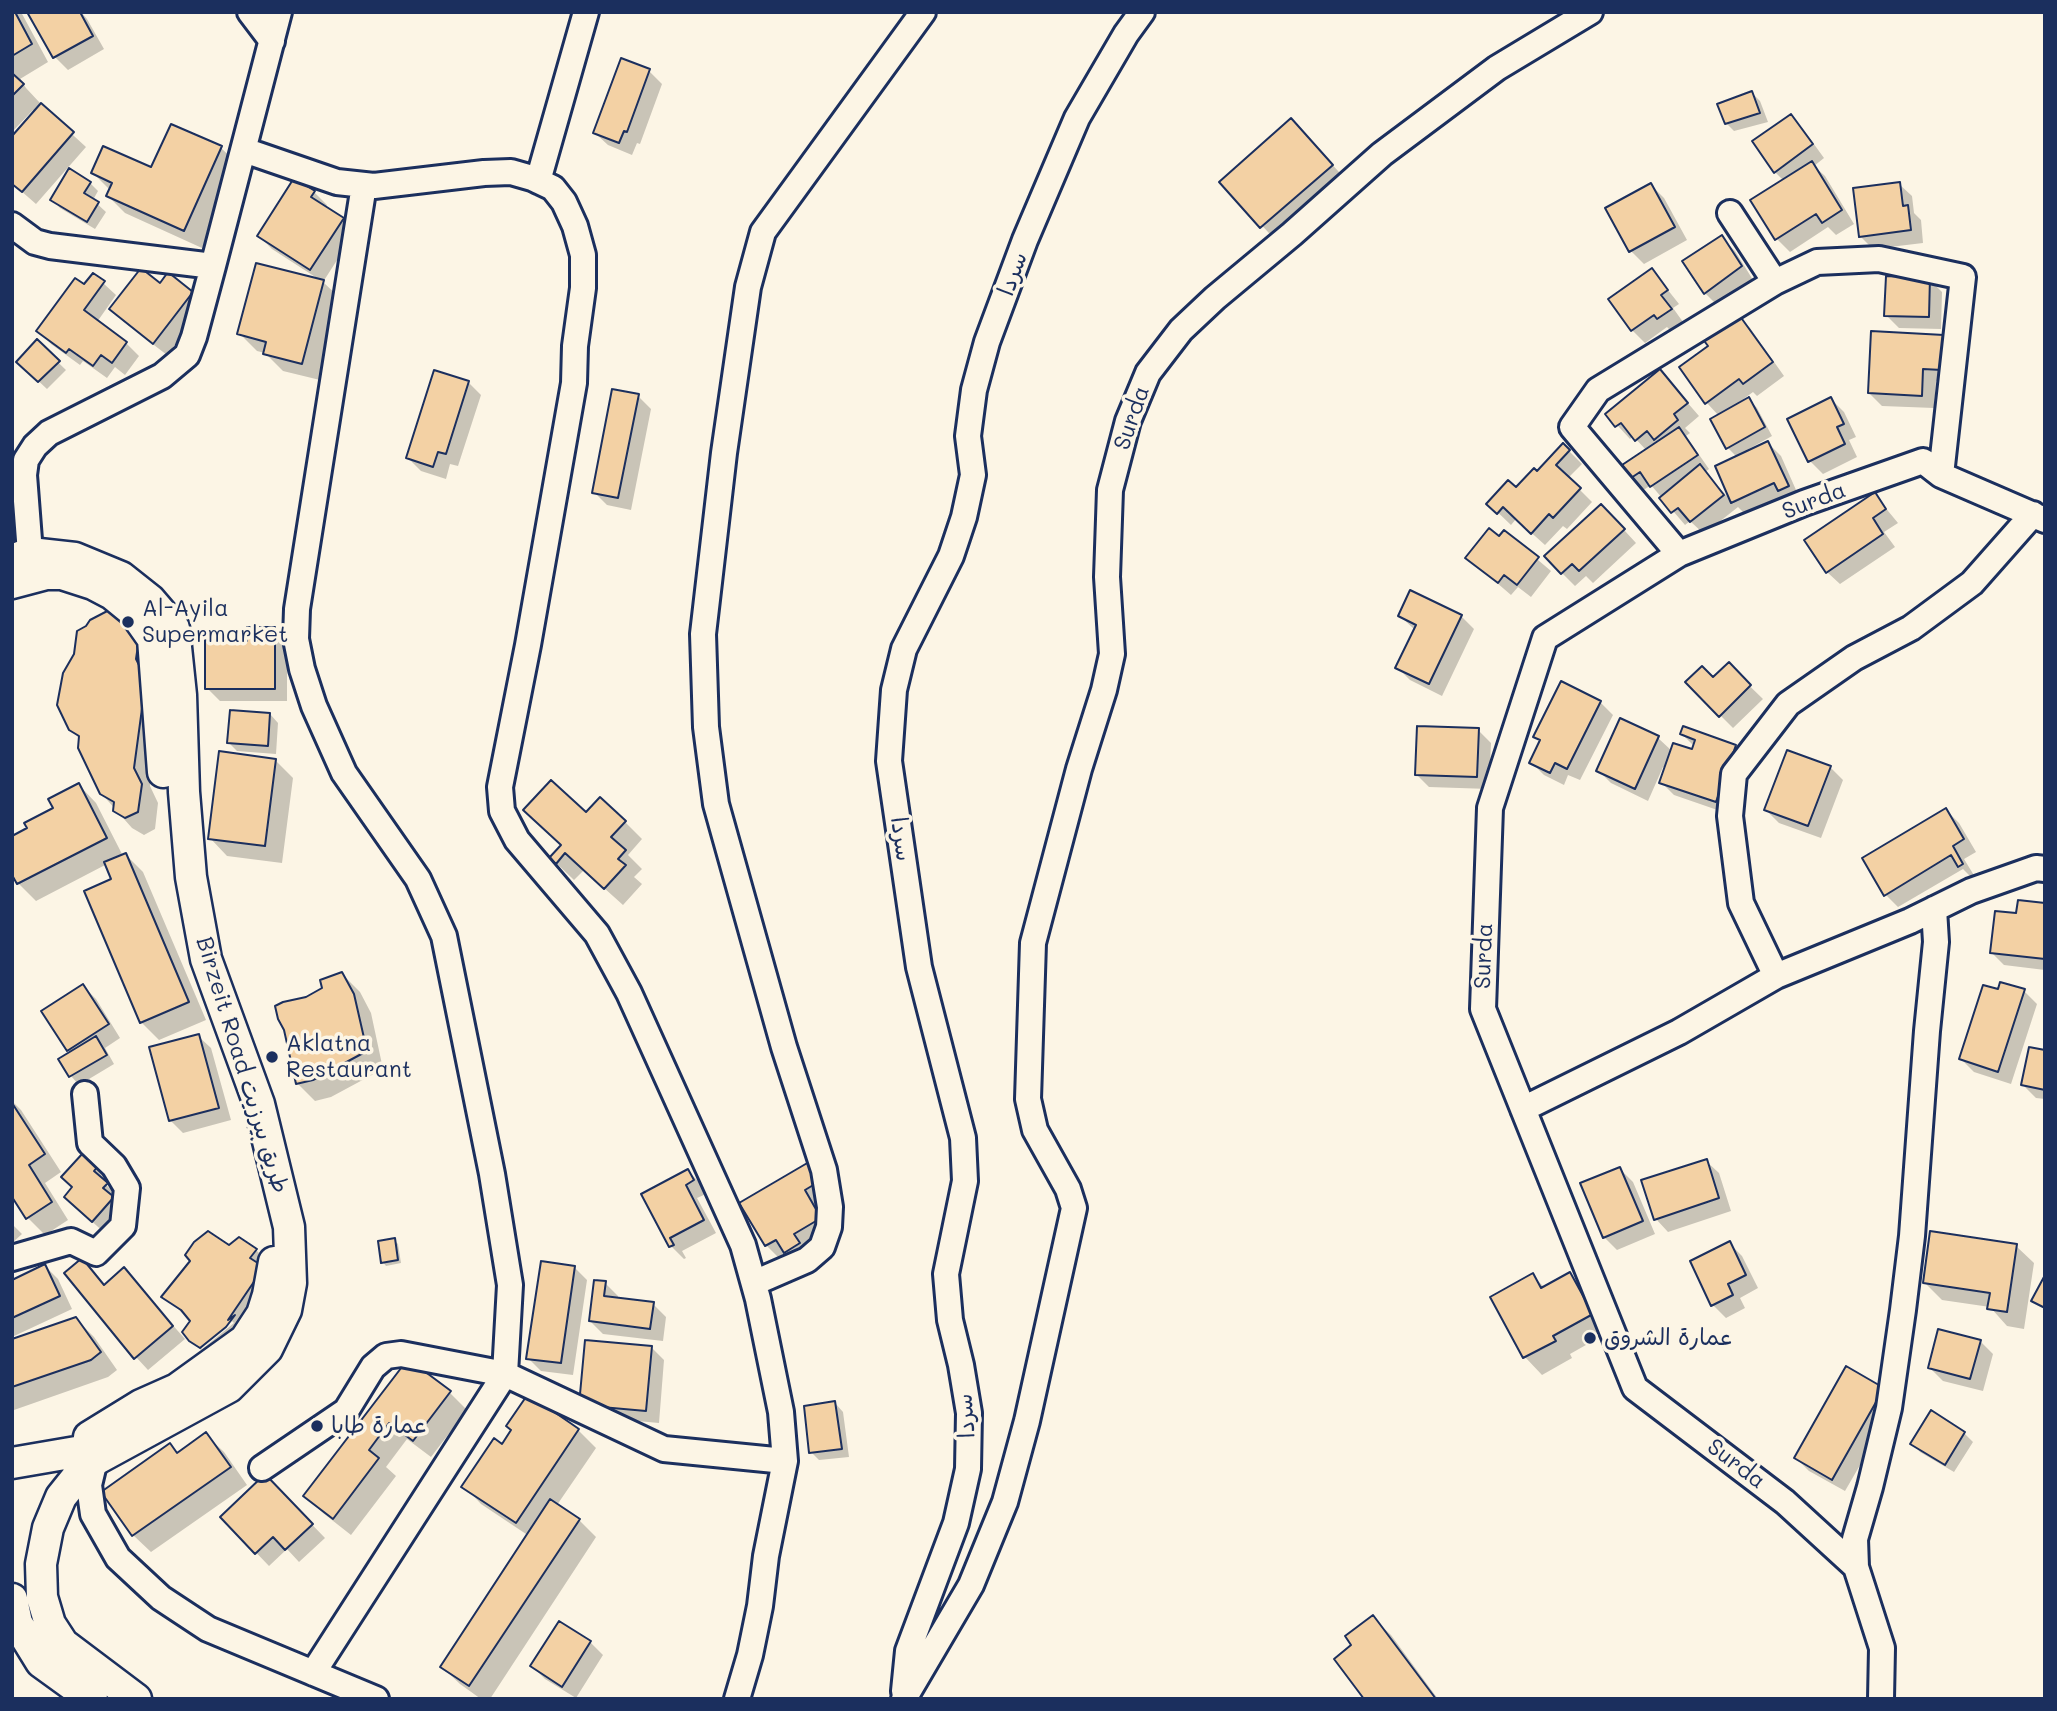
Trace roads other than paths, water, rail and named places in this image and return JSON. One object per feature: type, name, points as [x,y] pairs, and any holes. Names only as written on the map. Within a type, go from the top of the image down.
[{"type":"main road","points":[[22,568],[62,574],[93,584],[124,602],[153,639],[172,876],[180,923],[189,958],[251,1108],[271,1230],[273,1276],[262,1314],[245,1340],[177,1389],[141,1405],[89,1437],[94,1460]]},
{"type":"main road","points":[[12,1463],[82,1451],[94,1460]]},
{"type":"main road","points":[[94,1460],[61,1497],[48,1528],[41,1564],[42,1597],[50,1624],[63,1644],[136,1699]]},
{"type":"main road","points":[[12,1599],[17,1623],[41,1661],[92,1699]]},
{"type":"street","points":[[250,12],[272,41]]},
{"type":"street","points":[[22,568],[24,475],[26,460],[35,446],[49,433],[162,376],[187,355],[279,12]]},
{"type":"street","points":[[538,181],[586,12]]},
{"type":"street","points":[[754,1283],[807,1260],[822,1247],[829,1227],[830,1207],[824,1170],[783,1047],[716,804],[706,727],[703,634],[724,453],[748,287],[763,232],[923,12]]},
{"type":"street","name":"سردا","points":[[904,1699],[908,1651],[956,1523],[968,1469],[969,1413],[950,1320],[946,1274],[965,1181],[964,1138],[919,967],[889,761],[894,690],[904,649],[951,556],[964,517],[973,475],[968,436],[974,390],[987,342],[1077,118],[1126,34],[1142,12]]},
{"type":"street","name":"Surda","points":[[904,1699],[971,1585],[1005,1502],[1027,1421],[1074,1208],[1068,1188],[1035,1130],[1028,1099],[1033,943],[1112,654],[1107,577],[1110,489],[1128,421],[1148,373],[1181,330],[1382,154],[1497,68],[1590,12]]},
{"type":"street","points":[[244,150],[337,182],[374,186],[511,172],[553,188],[575,226],[583,255],[583,288],[575,346],[575,383],[500,787],[502,811],[517,840],[597,934],[622,982],[743,1245],[754,1283],[779,1401],[785,1461],[766,1556],[760,1606],[737,1699]]},
{"type":"street","points":[[313,1673],[505,1374],[510,1285],[492,1174],[444,936],[418,879],[344,773],[314,706],[296,639],[297,608],[363,185]]},
{"type":"street","points":[[1730,213],[1775,282]]},
{"type":"street","points":[[12,225],[35,242],[50,246],[213,266]]},
{"type":"street","points":[[1679,554],[1572,427],[1598,390],[1775,282],[1817,262],[1880,259],[1963,277],[1941,475]]},
{"type":"street","name":"Surda","points":[[1881,1699],[1882,1648],[1856,1567],[1785,1502],[1635,1388],[1483,1009],[1490,808],[1545,638],[1679,554],[1804,503],[1923,461],[1941,475],[2039,517]]},
{"type":"street","points":[[1776,976],[1741,903],[1730,816],[1734,774],[1788,705],[1854,659],[1910,628],[1972,583],[2039,517]]},
{"type":"street","points":[[1523,1109],[1679,1032],[1776,976],[1984,887],[2036,868],[2045,869]]},
{"type":"street","points":[[1856,1567],[1855,1539],[1889,1408],[1912,1236],[1936,942],[1934,909]]},
{"type":"street","points":[[12,1258],[71,1241],[96,1253],[123,1226],[127,1188],[114,1166],[90,1143],[85,1094]]},
{"type":"street","points":[[262,1468],[346,1411],[373,1367],[386,1356],[401,1354],[505,1374],[664,1449],[785,1461]]},
{"type":"street","points":[[94,1460],[89,1485],[93,1514],[118,1558],[161,1598],[208,1629],[376,1699]]},
{"type":"place","name":"Al-Ayila Supermarket","points":[[128,622]]},
{"type":"place","name":"Aklatna Restaurant","points":[[272,1057]]},
{"type":"place","name":"عمارة الشروق","points":[[1590,1338]]},
{"type":"place","name":"عمارة طابا","points":[[317,1426]]}]
